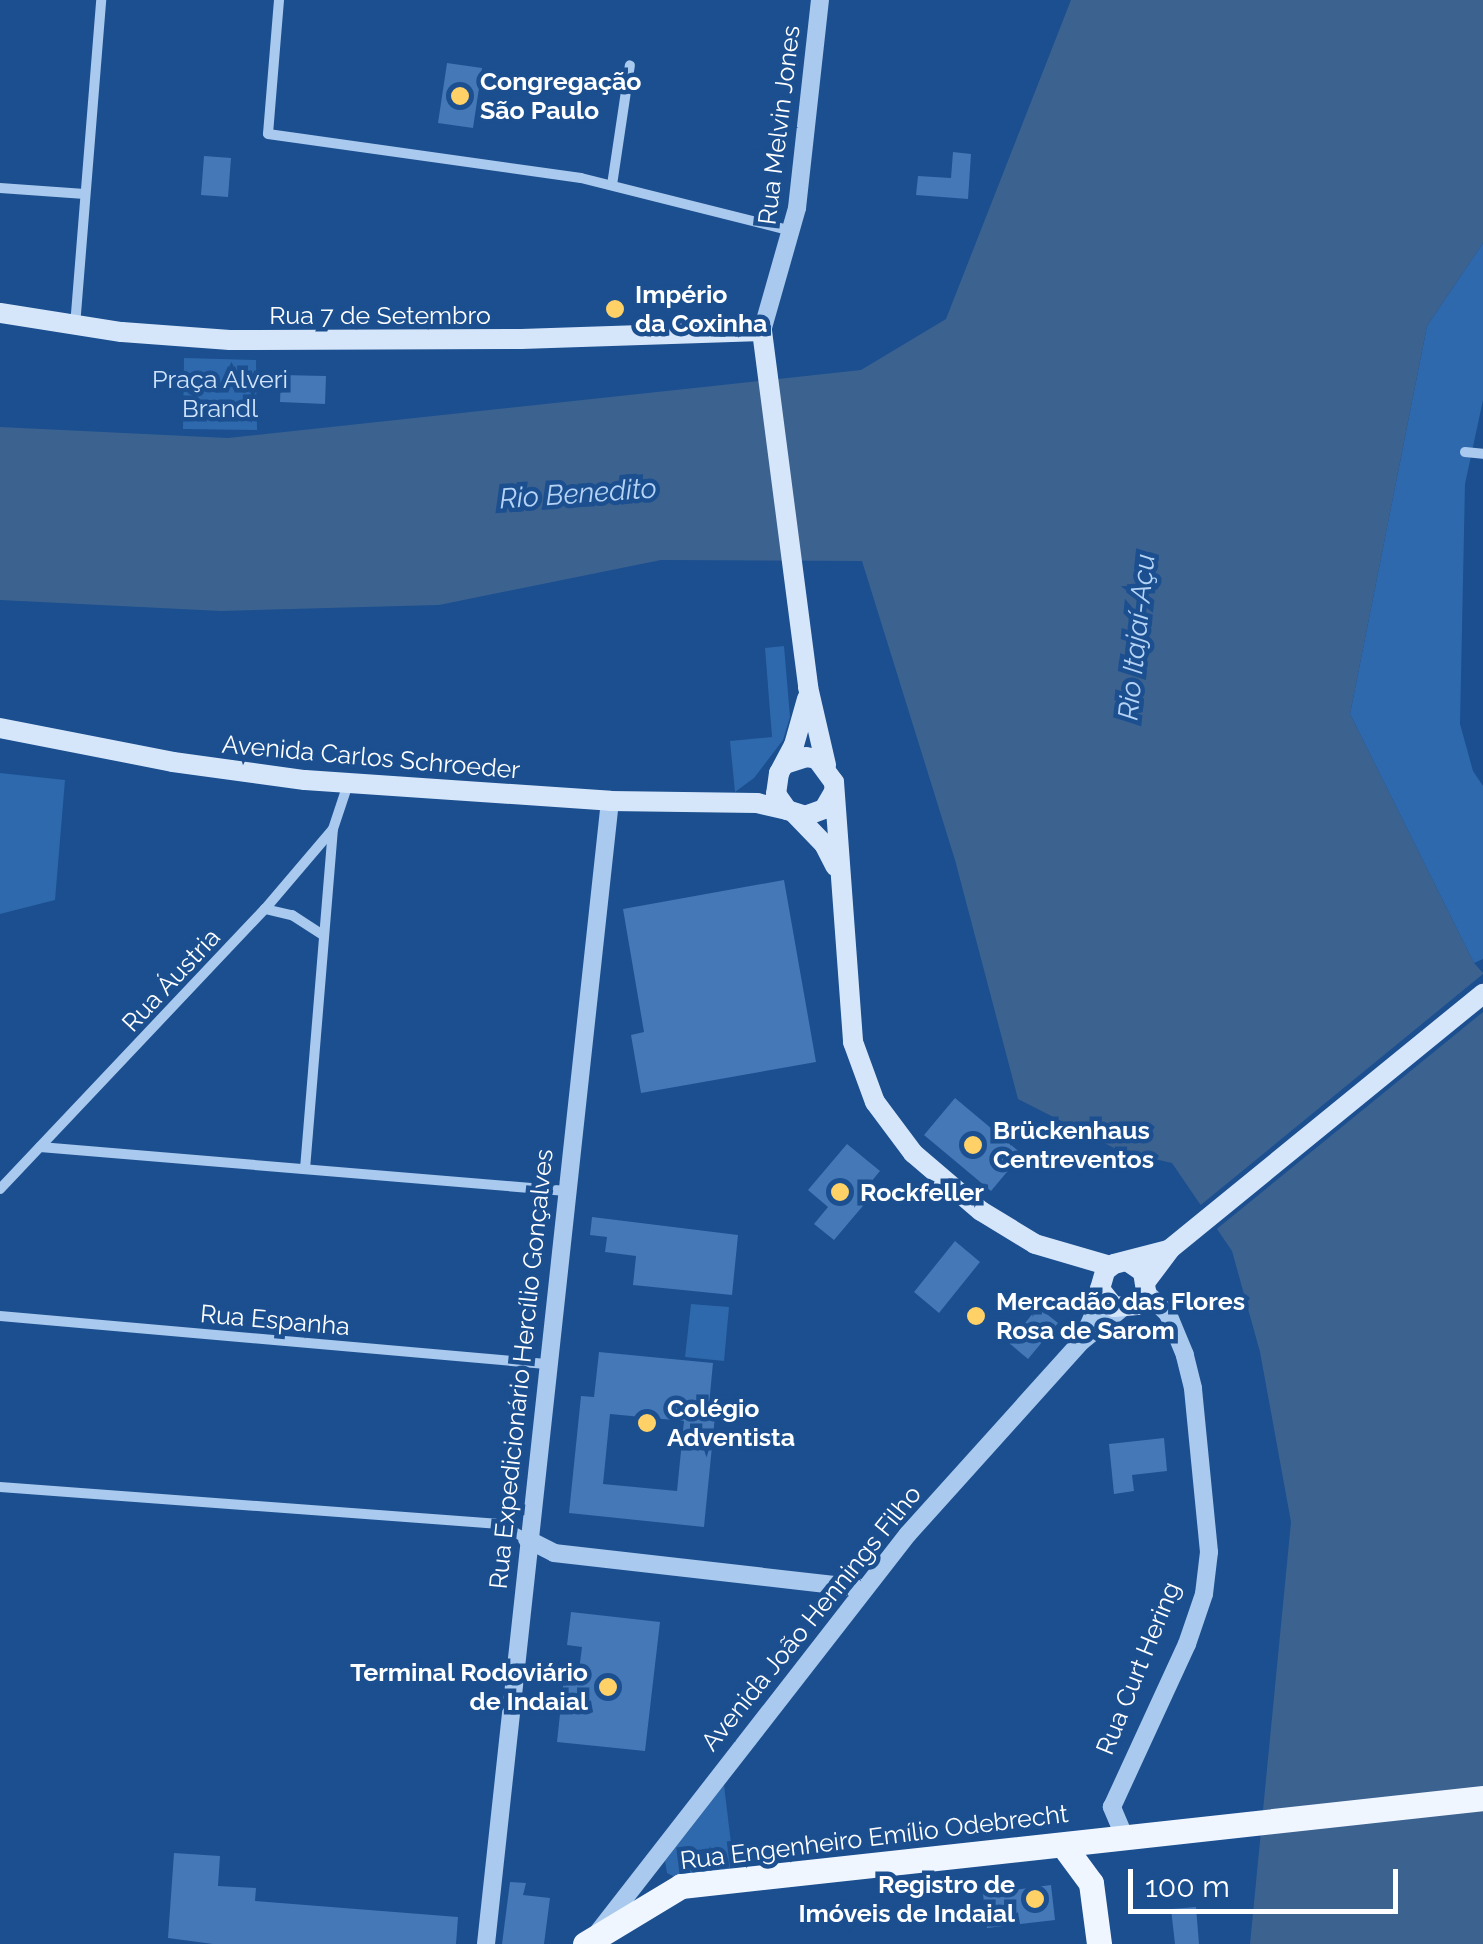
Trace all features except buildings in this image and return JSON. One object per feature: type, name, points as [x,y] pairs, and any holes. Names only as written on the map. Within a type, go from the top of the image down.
[{"type":"main road","name":"Rua 7 de Setembro","points":[[0,313],[122,332],[311,342],[762,331]]},
{"type":"main road","name":"Rua Melvin Jones","points":[[762,331],[808,687]]},
{"type":"main road","points":[[808,687],[834,792],[853,1042],[875,1102],[913,1153],[1012,1232],[1111,1277],[1146,1286]]},
{"type":"main road","points":[[808,687],[802,726],[782,768],[776,794],[824,844],[840,882]]},
{"type":"main road","name":"Avenida Carlos Schroeder","points":[[0,728],[208,768],[348,784],[610,801],[741,802],[791,812]]},
{"type":"main road","points":[[741,802],[756,796],[782,768],[806,757],[826,765]]},
{"type":"main road","points":[[791,812],[815,814],[834,792]]},
{"type":"main road","points":[[1111,1277],[1176,1244],[1483,994]]},
{"type":"main road","points":[[1111,1277],[1122,1309],[1137,1305],[1176,1244]]},
{"type":"main road","name":"Rua Engenheiro Emílio Odebrecht","points":[[589,1942],[681,1886],[1249,1827],[1483,1798]]},
{"type":"main road","points":[[1091,1883],[1102,1857],[1125,1838]]},
{"type":"main road","points":[[1063,1845],[1091,1883],[1100,1944]]},
{"type":"street","points":[[75,326],[101,0]]},
{"type":"street","points":[[279,0],[268,134],[612,185],[793,231]]},
{"type":"street","name":"Rua Melvin Jones","points":[[762,331],[793,231],[820,0]]},
{"type":"street","points":[[612,185],[630,65]]},
{"type":"street","points":[[0,188],[86,194]]},
{"type":"street","points":[[1465,452],[1483,454]]},
{"type":"street","name":"Rua Áustria","points":[[0,1189],[265,909],[333,829],[348,784]]},
{"type":"street","name":"Rua Expedicionário Hercílio Gonçalves","points":[[486,1944],[526,1539],[610,801]]},
{"type":"street","points":[[306,1169],[333,829]]},
{"type":"street","points":[[265,909],[292,915],[323,935]]},
{"type":"street","points":[[40,1147],[566,1192]]},
{"type":"street","name":"Avenida João Hennings Filho","points":[[1082,1340],[1111,1277]]},
{"type":"street","name":"Rua Curt Hering","points":[[1125,1838],[1112,1807],[1186,1644],[1204,1594],[1209,1552],[1193,1388],[1168,1314],[1146,1286]]},
{"type":"street","name":"Avenida João Hennings Filho","points":[[589,1942],[863,1588],[1082,1340],[1122,1309]]},
{"type":"street","name":"Rua Espanha","points":[[0,1316],[546,1364]]},
{"type":"street","points":[[0,1487],[500,1524],[554,1553],[863,1588]]},
{"type":"green space","points":[[1483,243],[1483,400],[1465,484],[1460,724],[1473,771],[1483,786],[1483,959],[1474,963],[1350,714],[1427,326]]},
{"type":"green space","name":"Praça Alveri Brandl","points":[[184,358],[256,360],[257,430],[183,429]]},
{"type":"green space","points":[[784,646],[790,717],[783,740],[754,778],[735,792],[730,741],[772,737],[765,648]]},
{"type":"green space","points":[[0,773],[65,780],[55,900],[0,914]]},
{"type":"green space","points":[[691,1304],[729,1307],[724,1361],[685,1357]]},
{"type":"green space","points":[[724,1785],[734,1868],[675,1877],[667,1873],[665,1861]]},
{"type":"water","points":[[1071,0],[1483,0],[1483,243],[1427,326],[1350,714],[1474,963],[1483,973],[1483,1944],[1250,1944],[1291,1522],[1260,1352],[1232,1251],[1172,1163],[1120,1151],[1018,1099],[955,860],[862,561],[661,560],[439,605],[221,611],[0,600],[0,427],[228,438],[861,370],[946,319]]},
{"type":"pier","points":[[1483,974],[1483,1012],[1213,1232],[1197,1208]]},
{"type":"place","name":"Congregação São Paulo","points":[[460,96]]},
{"type":"place","name":"Império da Coxinha","points":[[615,309]]},
{"type":"place","name":"Brückenhaus Centreventos","points":[[973,1145]]},
{"type":"place","name":"Rockfeller","points":[[840,1192]]},
{"type":"place","name":"Mercadão das Flores Rosa de Sarom","points":[[976,1316]]},
{"type":"place","name":"Colégio Adventista","points":[[647,1423]]},
{"type":"place","name":"Terminal Rodoviário de Indaial","points":[[608,1687]]},
{"type":"place","name":"Registro de Imóveis de Indaial","points":[[1035,1899]]},
{"type":"water label","name":"Rio Benedito","points":[[578,494]]},
{"type":"water label","name":"Rio Itajaí-Açu","points":[[1137,637]]}]
